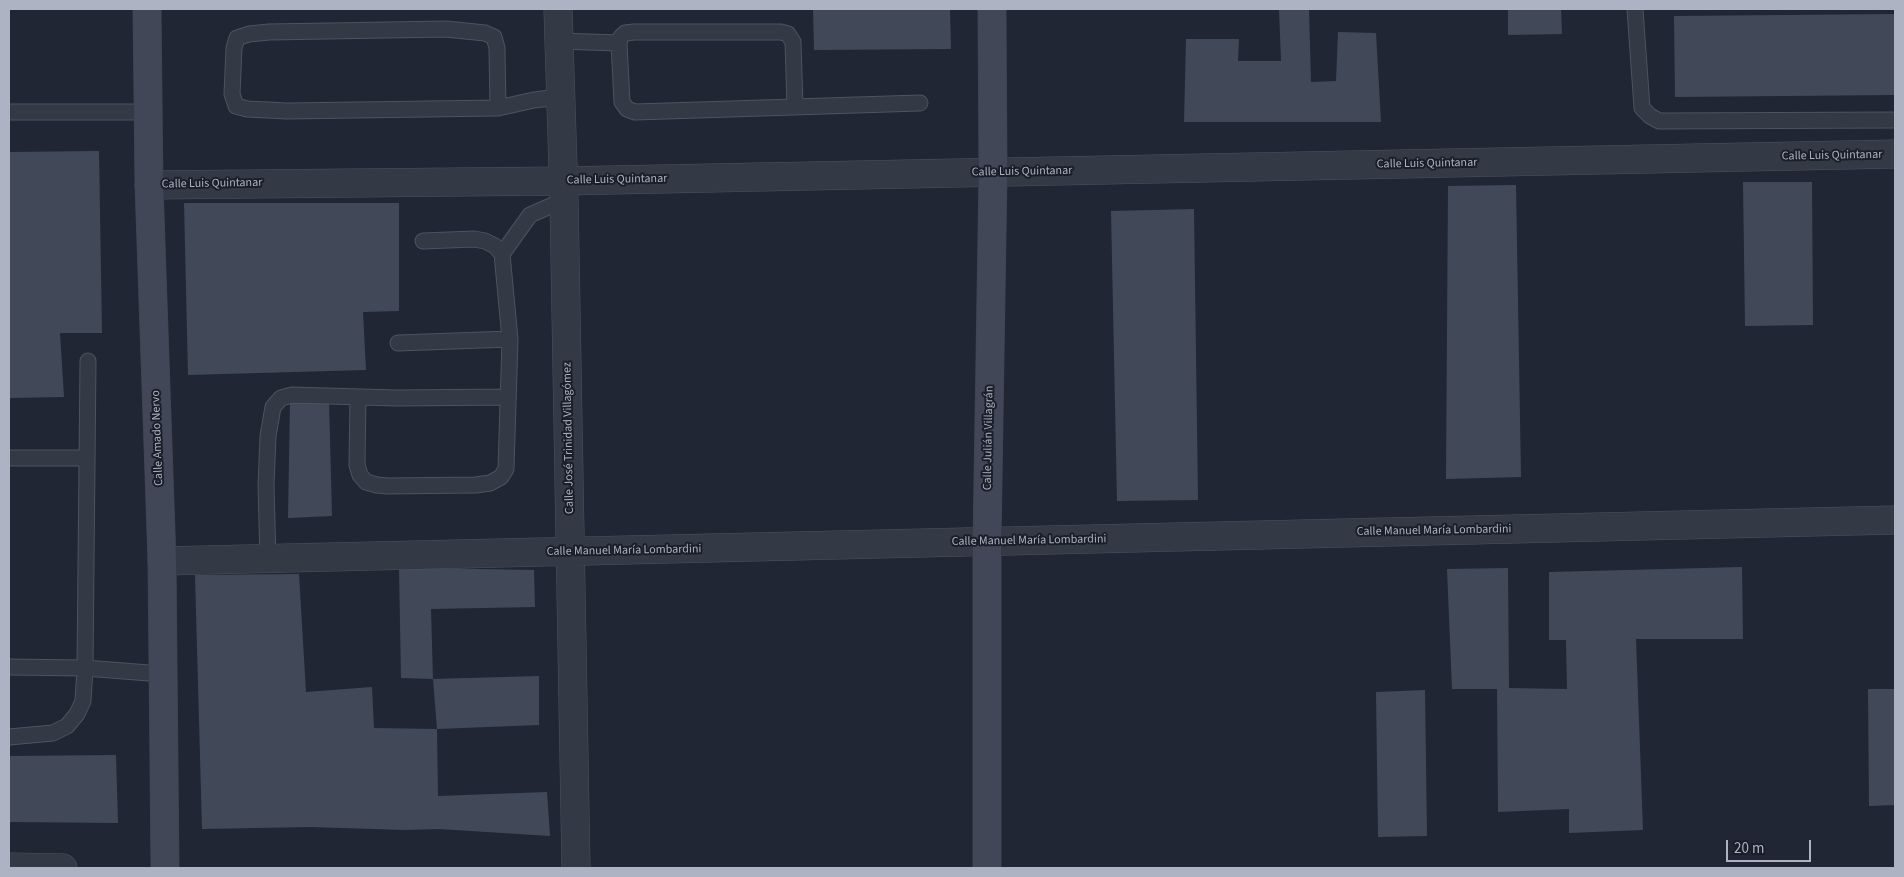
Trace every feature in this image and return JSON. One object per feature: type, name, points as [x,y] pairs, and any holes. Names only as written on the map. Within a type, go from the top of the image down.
[{"type":"street","name":"Calle Amado Nervo","points":[[147,9],[149,185],[162,561],[164,868]]},
{"type":"street","name":"Calle José Trinidad Villagómez","points":[[558,9],[564,191],[576,868]]},
{"type":"street","name":"Calle Julián Villagrán","points":[[987,868],[987,542],[993,173],[992,9]]},
{"type":"street","name":"Calle Luis Quintanar","points":[[149,185],[564,191],[993,173],[1895,154]]},
{"type":"street","name":"Calle Manuel María Lombardini","points":[[162,561],[1895,520]]},
{"type":"street","points":[[9,867],[63,868]]},
{"type":"lane","points":[[1635,9],[1642,108],[1650,116],[1659,120],[1895,120]]},
{"type":"lane","points":[[498,108],[497,48],[494,37],[485,33],[446,29],[269,32],[249,34],[237,38],[234,48],[232,94],[236,106],[247,109],[498,108],[534,100],[560,97]]},
{"type":"lane","points":[[795,106],[793,42],[788,34],[634,32],[625,33],[621,37],[619,43],[622,102],[627,109],[635,112],[795,106],[920,104]]},
{"type":"lane","points":[[559,41],[619,43]]},
{"type":"lane","points":[[9,112],[148,112]]},
{"type":"lane","points":[[502,254],[530,215],[564,191]]},
{"type":"lane","points":[[358,398],[357,465],[360,475],[366,482],[377,486],[490,483],[501,477],[506,469],[510,340],[502,254],[495,246],[485,241],[474,239],[423,241]]},
{"type":"lane","points":[[398,343],[510,340]]},
{"type":"lane","points":[[9,737],[53,733],[67,726],[77,714],[82,701],[85,668],[88,361]]},
{"type":"lane","points":[[268,559],[267,453],[269,422],[273,407],[281,398],[292,395],[358,398],[508,397]]},
{"type":"lane","points":[[9,458],[87,458]]},
{"type":"lane","points":[[9,667],[85,668],[162,674]]},
{"type":"building","points":[[813,9],[950,9],[951,49],[814,50]]},
{"type":"building","points":[[1279,9],[1309,9],[1311,82],[1336,81],[1338,32],[1376,33],[1381,122],[1184,122],[1186,39],[1239,39],[1238,61],[1281,61]]},
{"type":"building","points":[[1508,9],[1561,9],[1562,34],[1508,35]]},
{"type":"building","points":[[1895,14],[1895,95],[1675,97],[1674,16]]},
{"type":"building","points":[[99,151],[102,333],[60,333],[64,397],[9,398],[9,152]]},
{"type":"building","points":[[1743,182],[1812,182],[1813,325],[1745,326]]},
{"type":"building","points":[[1516,185],[1521,477],[1446,479],[1448,186]]},
{"type":"building","points":[[184,203],[399,203],[399,311],[363,312],[366,370],[188,375]]},
{"type":"building","points":[[1194,209],[1198,500],[1117,501],[1111,211]]},
{"type":"building","points":[[290,400],[329,401],[332,516],[288,518]]},
{"type":"building","points":[[1742,567],[1743,639],[1636,639],[1643,830],[1569,833],[1569,809],[1498,812],[1497,689],[1452,689],[1447,569],[1508,568],[1509,688],[1567,689],[1566,640],[1549,640],[1549,572]]},
{"type":"building","points":[[399,569],[534,570],[535,607],[431,609],[433,679],[401,678]]},
{"type":"building","points":[[299,574],[306,692],[372,687],[374,728],[437,729],[438,796],[547,792],[550,836],[439,829],[405,830],[311,827],[202,829],[195,575]]},
{"type":"building","points":[[539,676],[539,725],[437,729],[433,679]]},
{"type":"building","points":[[1868,689],[1895,689],[1895,805],[1869,806]]},
{"type":"building","points":[[1425,690],[1427,836],[1378,837],[1376,692]]},
{"type":"building","points":[[116,755],[118,823],[9,822],[9,756]]}]
